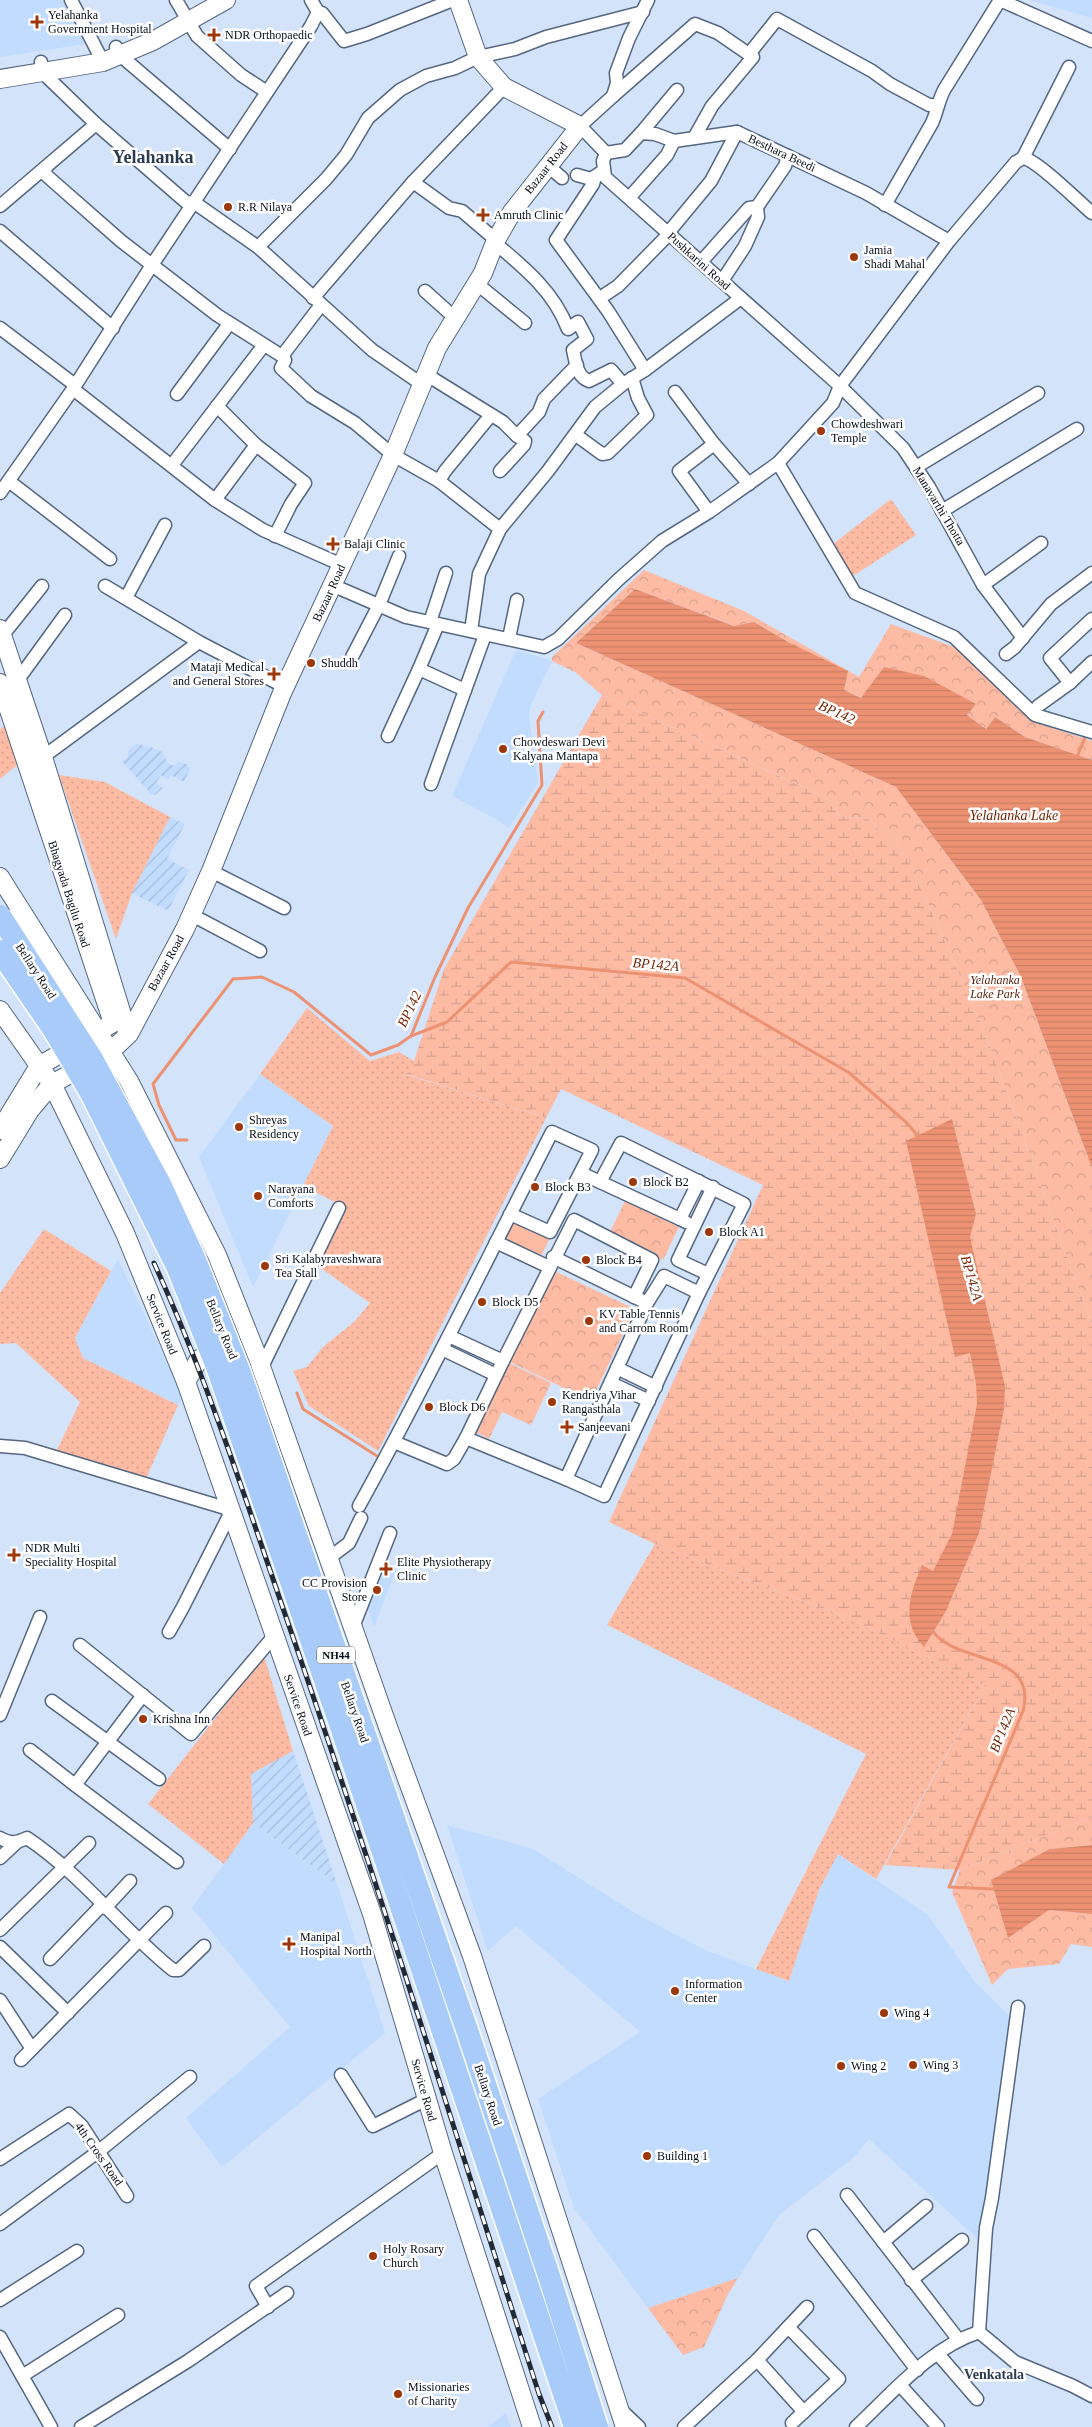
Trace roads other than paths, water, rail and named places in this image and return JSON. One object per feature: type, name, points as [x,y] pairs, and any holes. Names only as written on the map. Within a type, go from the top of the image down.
[{"type":"highway","name":"Bellary Road","points":[[0,916],[92,1059],[160,1184],[194,1260],[240,1373],[354,1709],[464,2024],[550,2279],[597,2427]]},
{"type":"highway","name":"Bellary Road","points":[[0,951],[54,1030],[92,1095],[177,1266],[217,1367],[343,1734],[574,2427]]},
{"type":"main road","points":[[0,79],[42,67],[101,58],[118,51],[205,0]]},
{"type":"main road","points":[[182,12],[226,0]]},
{"type":"main road","points":[[458,0],[478,57],[504,87],[580,126]]},
{"type":"main road","points":[[0,67],[42,67]]},
{"type":"main road","name":"Bazaar Road","points":[[119,1032],[192,915],[285,686],[393,455],[437,348],[476,283],[512,212],[547,165],[580,126]]},
{"type":"main road","name":"Bhagyada Bagilu Road","points":[[1,632],[9,682],[119,1032]]},
{"type":"main road","name":"Bhagyada Bagilu Road","points":[[9,682],[43,757],[118,996],[119,1032]]},
{"type":"main road","points":[[0,877],[119,1032],[135,1093],[217,1255],[260,1362],[472,1956],[625,2427]]},
{"type":"main road","name":"Service Road","points":[[0,1010],[52,1084],[125,1233],[186,1382],[372,1914],[443,2153],[532,2427]]},
{"type":"main road","points":[[0,1130],[39,1066],[119,1032]]},
{"type":"main road","points":[[2,1151],[30,1110],[52,1084],[119,1032]]},
{"type":"main road","points":[[186,1382],[199,1359],[215,1350],[236,1347],[247,1350],[260,1362]]},
{"type":"street","points":[[71,0],[101,58]]},
{"type":"street","points":[[311,0],[318,12],[322,13],[344,41],[453,0]]},
{"type":"street","points":[[885,205],[932,123],[937,112],[936,105],[1000,0],[1092,41]]},
{"type":"street","points":[[258,248],[306,202],[331,173],[346,155],[368,118],[400,90],[426,76],[455,68],[478,57],[515,49],[546,36],[645,6]]},
{"type":"street","points":[[613,96],[616,74],[629,38],[645,6]]},
{"type":"street","points":[[182,12],[197,36],[218,56],[267,92]]},
{"type":"street","points":[[0,493],[10,482],[74,387],[318,12]]},
{"type":"street","points":[[749,54],[777,18],[872,71],[890,84],[929,105],[936,105]]},
{"type":"street","points":[[677,90],[625,150],[606,153],[580,126],[695,24],[718,33],[753,57],[712,106],[694,138]]},
{"type":"street","points":[[118,51],[230,149]]},
{"type":"street","points":[[42,67],[96,124],[186,202],[195,203],[258,248],[372,350],[491,415],[525,441],[524,445],[500,470]]},
{"type":"street","points":[[332,585],[406,617],[544,647],[558,639],[618,580],[662,541],[709,512],[778,463],[833,403],[840,386],[949,241],[1016,162],[1023,158],[1069,67]]},
{"type":"street","points":[[282,356],[317,302],[413,182],[504,87]]},
{"type":"street","points":[[1,203],[45,169],[96,124]]},
{"type":"street","points":[[600,298],[618,286],[668,234],[711,181],[737,132]]},
{"type":"street","name":"Besthara Beedi","points":[[640,133],[655,134],[674,140],[737,132],[885,205],[949,241]]},
{"type":"street","points":[[629,198],[667,155],[674,140]]},
{"type":"street","name":"Pushkarini Road","points":[[606,153],[604,161],[606,178],[840,386]]},
{"type":"street","points":[[722,281],[745,246],[758,218],[757,207],[785,166],[788,156]]},
{"type":"street","points":[[1023,158],[1026,158],[1043,170],[1092,212]]},
{"type":"street","points":[[547,165],[562,178]]},
{"type":"street","points":[[577,175],[591,179],[606,168]]},
{"type":"street","points":[[45,169],[46,174],[60,187],[152,266],[230,324],[282,356],[285,360],[281,368],[311,396],[355,423],[393,455],[440,481],[474,506],[500,529]]},
{"type":"street","points":[[595,177],[593,184],[556,240],[600,298],[645,370]]},
{"type":"street","points":[[413,182],[450,208],[462,212],[496,242],[545,289],[561,311],[568,329],[578,322],[587,340],[573,350],[577,370],[584,379],[589,381],[611,370],[627,381],[647,415],[608,453],[602,454],[576,434]]},
{"type":"street","points":[[701,262],[749,208],[757,207]]},
{"type":"street","points":[[0,231],[113,328]]},
{"type":"street","points":[[476,283],[525,323]]},
{"type":"street","points":[[425,292],[455,318]]},
{"type":"street","points":[[471,632],[479,574],[500,529],[576,434],[595,407],[627,381],[645,370],[741,298]]},
{"type":"street","points":[[177,394],[230,324]]},
{"type":"street","points":[[0,328],[214,500],[275,536],[342,565]]},
{"type":"street","points":[[172,466],[264,345]]},
{"type":"street","points":[[517,436],[539,412],[544,399],[577,365]]},
{"type":"street","name":"Manavarthi Thotta","points":[[840,386],[903,448],[942,511],[983,585],[1023,638]]},
{"type":"street","points":[[675,392],[714,444],[748,484]]},
{"type":"street","points":[[916,467],[1038,393]]},
{"type":"street","points":[[217,406],[256,445],[305,483],[291,504],[275,536]]},
{"type":"street","points":[[440,481],[445,471],[491,415]]},
{"type":"street","points":[[942,511],[1077,429]]},
{"type":"street","points":[[709,512],[679,471],[714,444]]},
{"type":"street","points":[[214,500],[256,445]]},
{"type":"street","points":[[778,463],[854,593],[954,637],[1035,715],[1092,732]]},
{"type":"street","points":[[10,482],[110,559]]},
{"type":"street","points":[[126,598],[166,524]]},
{"type":"street","points":[[983,585],[1041,543]]},
{"type":"street","points":[[352,657],[378,605],[398,556]]},
{"type":"street","points":[[388,736],[419,669],[434,623],[446,573]]},
{"type":"street","points":[[1006,654],[1023,638],[1051,604],[1092,573]]},
{"type":"street","points":[[1,632],[42,586]]},
{"type":"street","points":[[105,586],[199,642],[285,686]]},
{"type":"street","points":[[508,638],[517,600]]},
{"type":"street","points":[[9,682],[65,614]]},
{"type":"street","points":[[1070,683],[1050,658],[1092,619]]},
{"type":"street","points":[[431,784],[485,635]]},
{"type":"street","points":[[43,757],[199,642]]},
{"type":"street","points":[[1038,706],[1070,683],[1092,662]]},
{"type":"street","points":[[419,669],[465,690]]},
{"type":"street","points":[[211,871],[284,908]]},
{"type":"street","points":[[192,915],[260,951]]},
{"type":"street","points":[[328,1553],[347,1533],[360,1512],[396,1443],[442,1349],[510,1214],[552,1132],[592,1150],[550,1232],[510,1214]]},
{"type":"street","points":[[466,1438],[606,1496],[699,1293],[744,1204],[621,1143],[600,1182]]},
{"type":"street","points":[[581,1173],[693,1226]]},
{"type":"street","points":[[680,1219],[699,1181]]},
{"type":"street","points":[[708,1274],[678,1260],[713,1188]]},
{"type":"street","points":[[260,1362],[339,1208]]},
{"type":"street","points":[[396,1443],[447,1464],[454,1459],[551,1262],[572,1222],[575,1220],[652,1260],[634,1297]]},
{"type":"street","points":[[496,1242],[551,1262],[647,1303]]},
{"type":"street","points":[[566,1478],[647,1303],[664,1276],[699,1293]]},
{"type":"street","points":[[449,1336],[503,1361]]},
{"type":"street","points":[[442,1349],[496,1375]]},
{"type":"street","points":[[618,1368],[656,1387]]},
{"type":"street","points":[[610,1383],[649,1401]]},
{"type":"street","points":[[0,1446],[25,1448],[232,1510],[183,1608],[168,1632]]},
{"type":"street","points":[[328,1553],[349,1543],[360,1512]]},
{"type":"street","points":[[353,1627],[390,1533]]},
{"type":"street","points":[[0,1715],[40,1617]]},
{"type":"street","points":[[80,1645],[191,1734],[274,1636]]},
{"type":"street","points":[[75,1785],[143,1695]]},
{"type":"street","points":[[52,1700],[159,1779]]},
{"type":"street","points":[[30,1750],[177,1862]]},
{"type":"street","points":[[0,1838],[16,1843]]},
{"type":"street","points":[[0,1858],[16,1843],[27,1838],[48,1852],[139,1941],[173,1970],[179,1970],[204,1946]]},
{"type":"street","points":[[0,1930],[89,1843]]},
{"type":"street","points":[[50,1959],[130,1881]]},
{"type":"street","points":[[21,2060],[166,1913]]},
{"type":"street","points":[[0,1947],[68,2013]]},
{"type":"street","points":[[0,2000],[5,2018],[32,2049]]},
{"type":"street","points":[[979,2332],[986,2228],[1018,2007]]},
{"type":"street","points":[[341,2075],[373,2126],[427,2100]]},
{"type":"street","points":[[0,2224],[190,2077]]},
{"type":"street","name":"4th Cross Road","points":[[0,2159],[69,2114],[82,2126],[127,2196]]},
{"type":"street","points":[[268,2307],[256,2286],[443,2153]]},
{"type":"street","points":[[847,2195],[958,2339]]},
{"type":"street","points":[[883,2242],[926,2206]]},
{"type":"street","points":[[814,2236],[917,2370]]},
{"type":"street","points":[[911,2280],[962,2240]]},
{"type":"street","points":[[0,2300],[77,2251]]},
{"type":"street","points":[[81,2427],[188,2360],[287,2293]]},
{"type":"street","points":[[684,2427],[758,2360],[807,2307]]},
{"type":"street","points":[[22,2376],[118,2315]]},
{"type":"street","points":[[788,2327],[839,2379],[791,2426]]},
{"type":"street","points":[[856,2427],[917,2370],[958,2339],[979,2332]]},
{"type":"street","points":[[979,2332],[1015,2362],[1092,2396]]},
{"type":"street","points":[[0,2338],[51,2427]]},
{"type":"street","points":[[938,2354],[977,2399]]},
{"type":"street","points":[[758,2360],[804,2412]]},
{"type":"street","points":[[900,2385],[938,2427]]},
{"type":"street","points":[[618,2407],[639,2427]]},
{"type":"water","name":"Yelahanka Lake","points":[[635,589],[734,626],[754,622],[790,643],[848,671],[844,690],[861,698],[884,667],[924,676],[976,704],[967,715],[986,729],[995,717],[1025,737],[1092,760],[1092,1168],[1021,977],[981,900],[896,787],[576,643]]},
{"type":"water","points":[[952,1119],[976,1214],[970,1237],[1005,1386],[1004,1409],[979,1533],[946,1611],[924,1647],[912,1627],[910,1617],[911,1597],[922,1565],[933,1571],[952,1534],[977,1404],[976,1383],[970,1353],[955,1357],[906,1141]]},
{"type":"water","points":[[1092,1845],[1092,1914],[1049,1910],[1008,1938],[991,1880],[1050,1849]]},
{"type":"waterway","name":"BP142","points":[[187,1140],[176,1140],[159,1105],[153,1084],[233,979],[262,977],[294,992],[371,1055],[398,1045],[411,1036],[435,977],[468,908],[542,785],[538,721],[543,712]]},
{"type":"waterway","points":[[1077,757],[1086,735]]},
{"type":"waterway","name":"BP142A","points":[[411,1036],[447,1022],[511,962],[685,978],[848,1072],[906,1122],[919,1137]]},
{"type":"waterway","points":[[297,1393],[303,1409],[377,1456]]},
{"type":"waterway","name":"BP142A","points":[[932,1630],[943,1641],[958,1649],[1007,1668],[1019,1678],[1025,1691],[1023,1711],[949,1887],[993,1889]]},
{"type":"railway","points":[[154,1263],[175,1310],[212,1405],[328,1739],[539,2394],[552,2427]]},
{"type":"place","name":"Yelahanka Government Hospital","points":[[37,22]]},
{"type":"place","name":"NDR Orthopaedic","points":[[214,35]]},
{"type":"place","name":"R.R Nilaya","points":[[228,207]]},
{"type":"place","name":"Amruth Clinic","points":[[483,215]]},
{"type":"place","name":"Jamia Shadi Mahal","points":[[854,257]]},
{"type":"place","name":"Chowdeshwari Temple","points":[[821,431]]},
{"type":"place","name":"Balaji Clinic","points":[[333,544]]},
{"type":"place","name":"Shuddh","points":[[311,663]]},
{"type":"place","name":"Mataji Medical and General Stores","points":[[274,674]]},
{"type":"place","name":"Chowdeswari Devi Kalyana Mantapa","points":[[503,749]]},
{"type":"place","name":"Shreyas Residency","points":[[239,1127]]},
{"type":"place","name":"Block B2","points":[[633,1182]]},
{"type":"place","name":"Block B3","points":[[535,1187]]},
{"type":"place","name":"Narayana Comforts","points":[[258,1196]]},
{"type":"place","name":"Block A1","points":[[709,1232]]},
{"type":"place","name":"Block B4","points":[[586,1260]]},
{"type":"place","name":"Sri Kalabyraveshwara Tea Stall","points":[[265,1266]]},
{"type":"place","name":"Block D5","points":[[482,1302]]},
{"type":"place","name":"KV Table Tennis and Carrom Room","points":[[589,1321]]},
{"type":"place","name":"Kendriya Vihar Rangasthala","points":[[552,1402]]},
{"type":"place","name":"Block D6","points":[[429,1407]]},
{"type":"place","name":"Sanjeevani","points":[[567,1427]]},
{"type":"place","name":"NDR Multi Speciality Hospital","points":[[14,1555]]},
{"type":"place","name":"Elite Physiotherapy Clinic","points":[[386,1569]]},
{"type":"place","name":"CC Provision Store","points":[[377,1590]]},
{"type":"place","name":"Krishna Inn","points":[[143,1719]]},
{"type":"place","name":"Manipal Hospital North","points":[[289,1944]]},
{"type":"place","name":"Information Center","points":[[675,1991]]},
{"type":"place","name":"Wing 4","points":[[884,2013]]},
{"type":"place","name":"Wing 3","points":[[913,2065]]},
{"type":"place","name":"Wing 2","points":[[841,2066]]},
{"type":"place","name":"Building 1","points":[[647,2156]]},
{"type":"place","name":"Holy Rosary Church","points":[[373,2256]]},
{"type":"place","name":"Missionaries of Charity","points":[[398,2394]]},
{"type":"district","name":"Yelahanka","points":[[153,157]]},
{"type":"district","name":"Venkatala","points":[[994,2374]]},
{"type":"park label","name":"Yelahanka Lake Park","points":[[995,987]]}]
